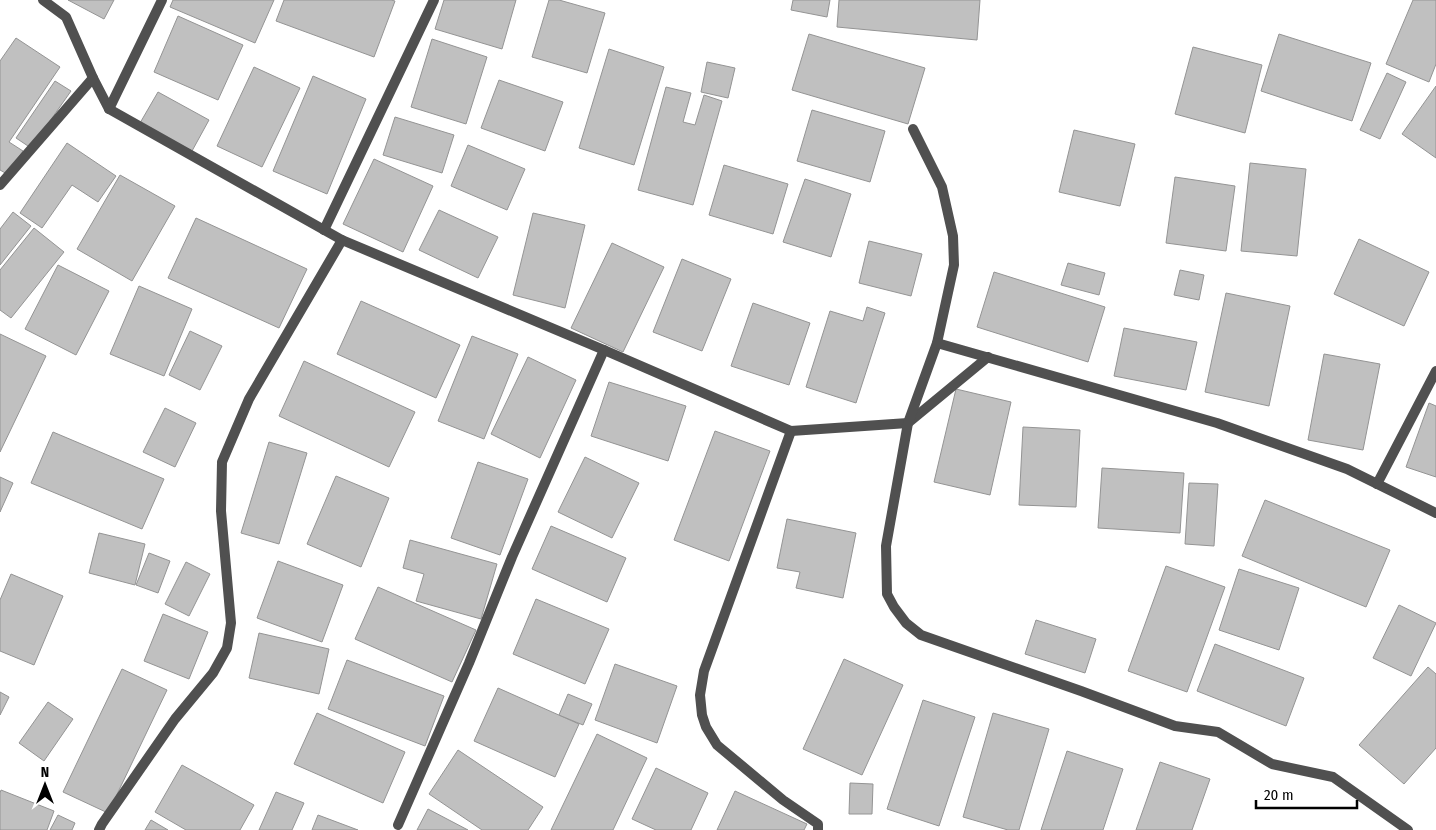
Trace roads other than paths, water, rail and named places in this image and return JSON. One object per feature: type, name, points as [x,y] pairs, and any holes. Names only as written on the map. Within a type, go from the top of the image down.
[{"type":"street","points":[[43,0],[66,17],[93,78],[110,109],[342,240],[791,431],[908,424],[988,358]]},
{"type":"street","points":[[110,109],[162,0]]},
{"type":"street","points":[[324,230],[434,0]]},
{"type":"street","points":[[0,185],[93,78]]},
{"type":"street","points":[[914,129],[942,187],[952,236],[954,265],[938,343],[908,424],[886,546],[887,594],[894,608],[906,623],[921,635],[1082,691],[1175,726],[1218,732],[1272,764],[1333,777],[1408,830]]},
{"type":"street","points":[[99,830],[175,719],[213,674],[227,648],[231,623],[221,511],[222,462],[249,399],[342,240]]},
{"type":"street","points":[[938,343],[1217,424],[1347,469],[1436,513]]},
{"type":"street","points":[[398,824],[469,663],[512,557],[604,350]]},
{"type":"street","points":[[1377,484],[1436,371]]},
{"type":"street","points":[[791,431],[704,671],[700,695],[702,715],[706,727],[718,744],[783,800],[818,824],[818,830]]}]
